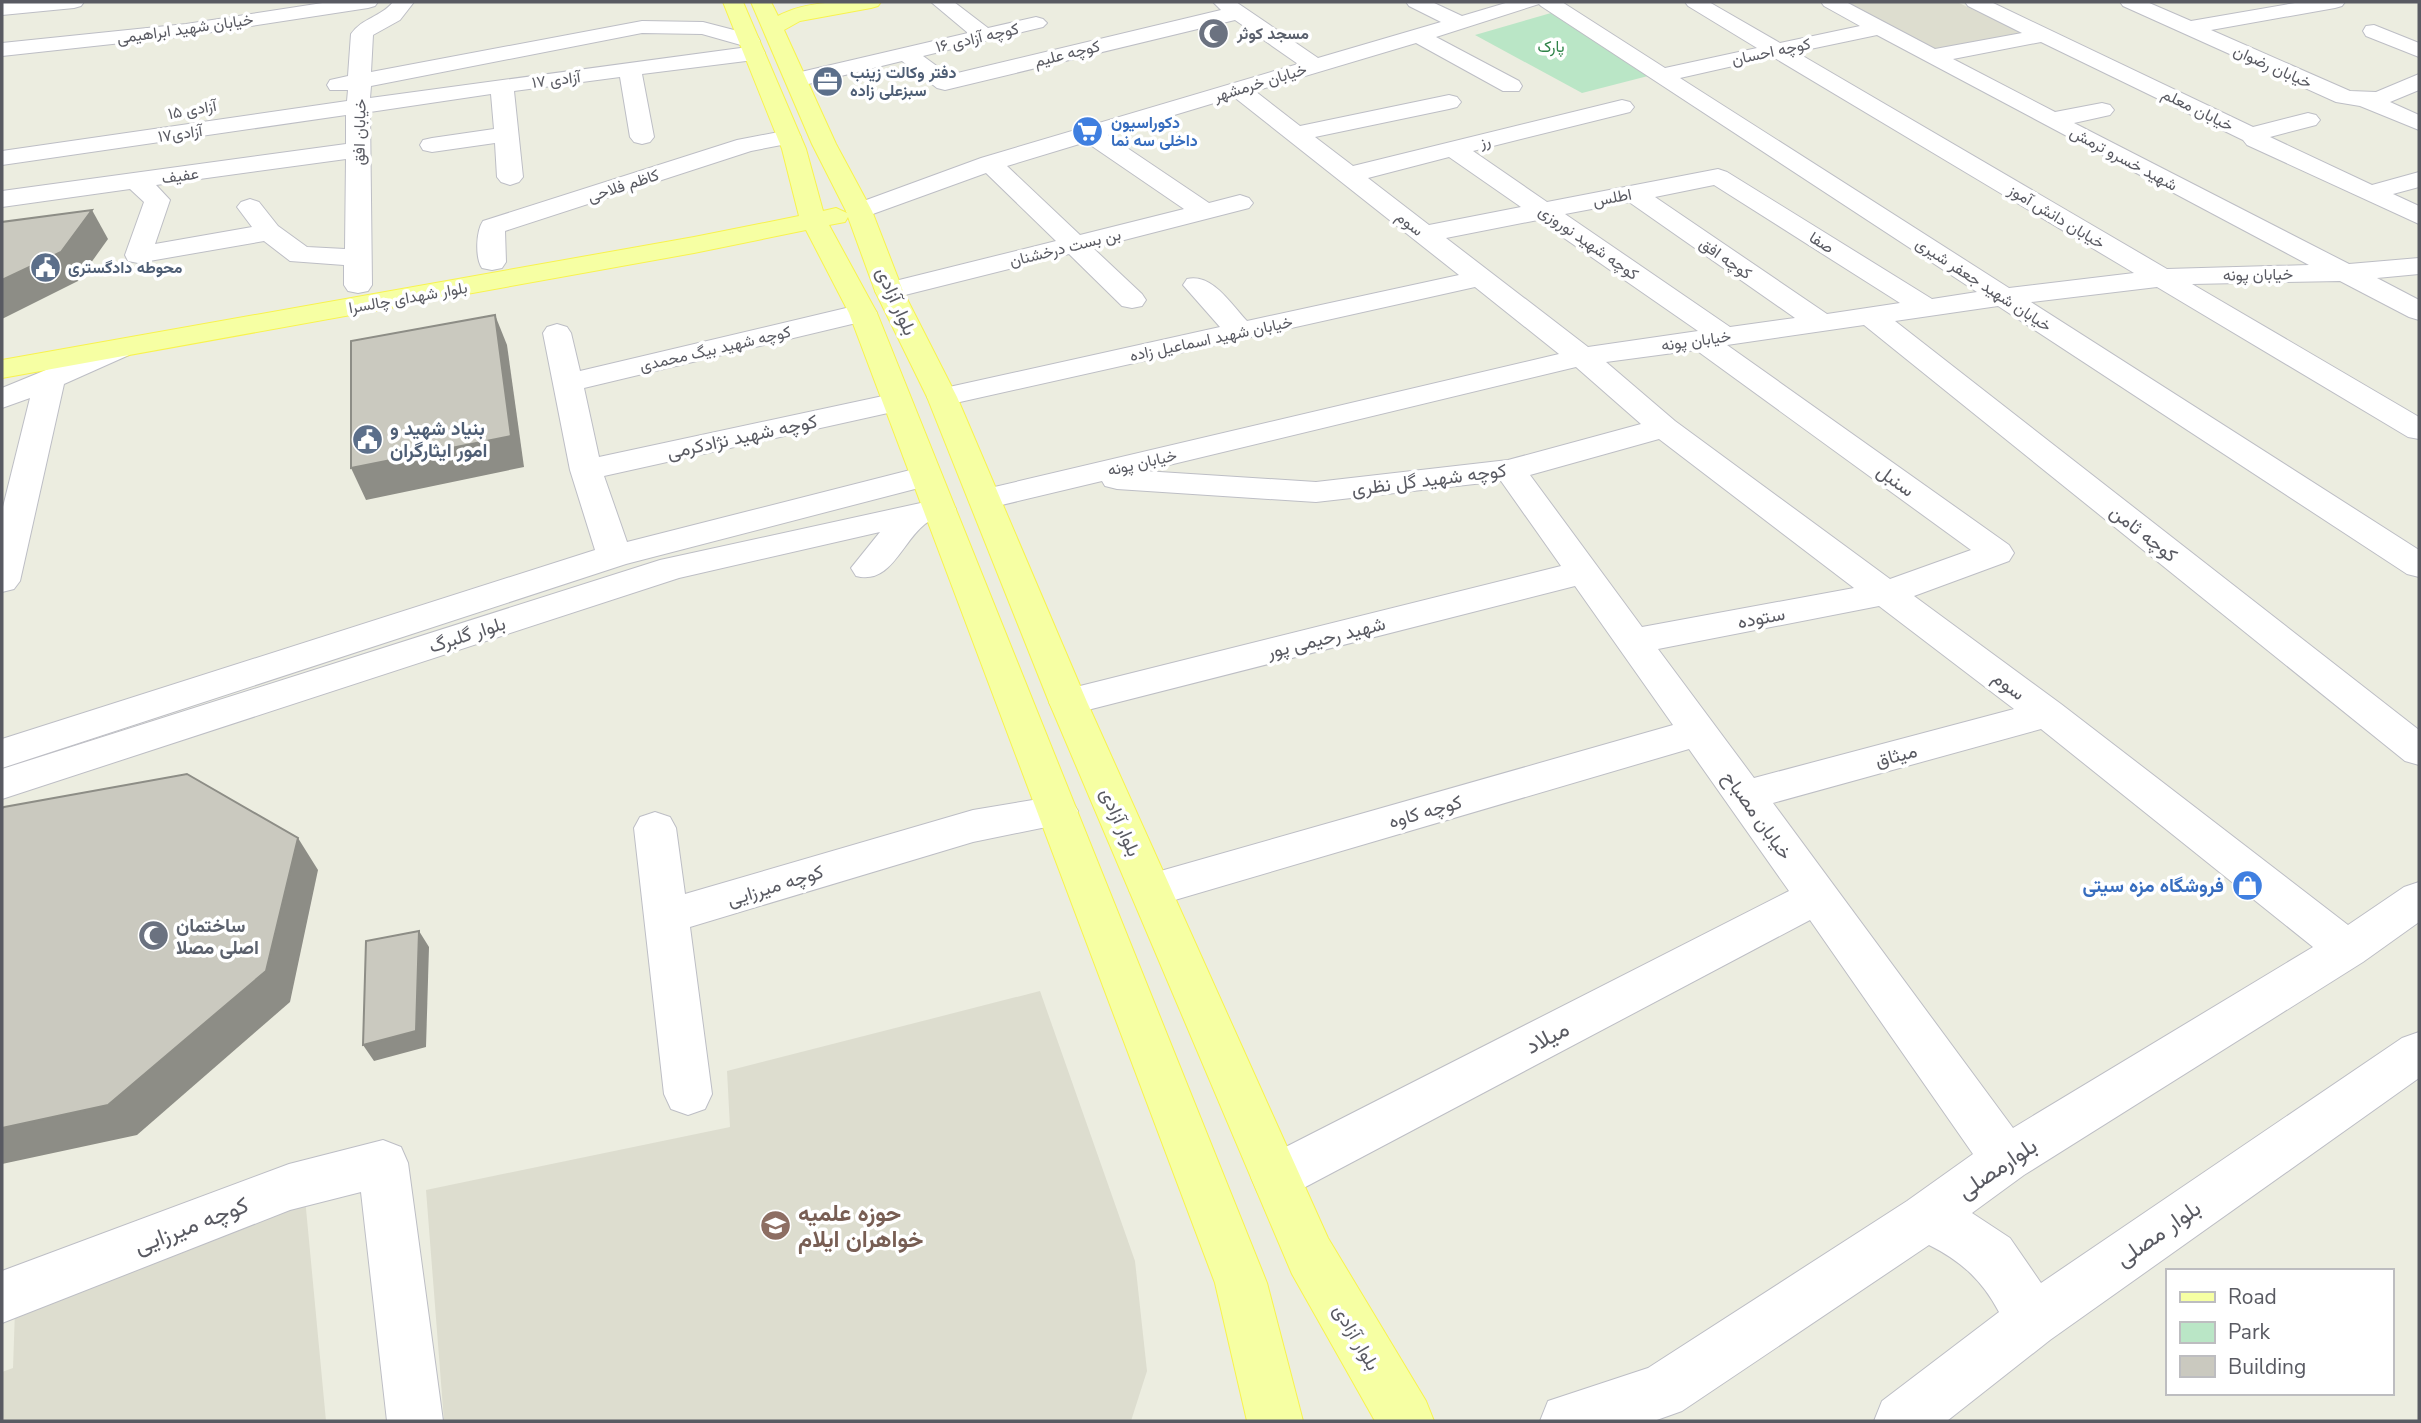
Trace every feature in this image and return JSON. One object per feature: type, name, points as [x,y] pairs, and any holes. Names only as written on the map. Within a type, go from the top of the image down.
[{"type":"main road","name":"بلوار آزادی","points":[[733,2],[791,143],[810,210],[870,290],[942,397],[1068,702],[1310,1256],[1406,1421]]},
{"type":"main road","name":"بلوار آزادی","points":[[761,2],[824,144],[854,202],[870,290],[897,402],[927,500],[1057,811],[1241,1283],[1275,1421]]},
{"type":"main road","points":[[773,28],[794,16],[837,4],[870,2]]},
{"type":"main road","points":[[791,143],[805,150],[824,144]]},
{"type":"main road","name":"بلوار شهدای چالسرا","points":[[2,369],[119,349],[854,202]]},
{"type":"main road","name":"بلوار شهدای چالسرا","points":[[2,345],[358,271],[492,262],[693,235]]},
{"type":"street","points":[[2,9],[74,2]]},
{"type":"street","name":"خیابان شهید ابراهیمی","points":[[2,50],[186,21],[368,2]]},
{"type":"street","name":"خیابان افق","points":[[358,271],[358,107],[362,34],[366,29],[393,16],[404,2]]},
{"type":"street","points":[[941,2],[985,36]]},
{"type":"street","points":[[1416,2],[1461,23]]},
{"type":"street","name":"خیابان خرمشهر","points":[[854,202],[1530,2]]},
{"type":"street","name":"خیابان شهید جعفر شیری","points":[[1548,2],[2419,566]]},
{"type":"street","name":"خیابان دانش آموز","points":[[1695,2],[2419,430]]},
{"type":"street","name":"شهید خسرو ترمش","points":[[1831,2],[2419,312]]},
{"type":"street","name":"خیابان معلم","points":[[1975,2],[2251,135],[2256,140],[2419,216]]},
{"type":"street","name":"خیابان رضوان","points":[[2130,2],[2344,97],[2367,101],[2416,120]]},
{"type":"street","points":[[2188,28],[2335,2]]},
{"type":"street","points":[[1230,7],[1315,66]]},
{"type":"street","name":"کوچه علیم","points":[[906,54],[945,83],[1079,51],[1230,7]]},
{"type":"street","points":[[319,88],[642,27],[690,8]]},
{"type":"street","points":[[1013,9],[1079,51]]},
{"type":"street","name":"کوچه آزادی ۱۶","points":[[796,80],[1036,23]]},
{"type":"street","points":[[642,27],[703,28],[752,47]]},
{"type":"street","name":"کوچه احسان","points":[[1662,75],[1880,28]]},
{"type":"street","points":[[2374,31],[2419,51]]},
{"type":"street","points":[[1417,35],[1511,86]]},
{"type":"street","points":[[1932,55],[2043,35]]},
{"type":"street","name":"آزادی ۱۷","points":[[358,107],[630,69],[752,47]]},
{"type":"street","points":[[630,69],[642,137]]},
{"type":"street","points":[[2367,101],[2380,100],[2419,81]]},
{"type":"street","points":[[502,86],[510,177]]},
{"type":"street","name":"سوم","points":[[1238,89],[1582,357]]},
{"type":"street","name":"آزادی ۱۵","points":[[24,137],[239,101]]},
{"type":"street","points":[[1295,134],[1449,102]]},
{"type":"street","name":"آزادی۱۷","points":[[3,162],[358,107]]},
{"type":"street","name":"رز","points":[[1348,175],[1622,107]]},
{"type":"street","points":[[2052,120],[2102,110]]},
{"type":"street","points":[[2251,135],[2308,120]]},
{"type":"street","points":[[1089,133],[1205,212]]},
{"type":"street","points":[[432,145],[506,134]]},
{"type":"street","points":[[1515,134],[1544,153]]},
{"type":"street","name":"کاظم فلاحی","points":[[492,262],[492,227],[746,145],[791,143]]},
{"type":"street","name":"کوچه شهید نوروزی","points":[[1453,149],[1543,211],[1712,337]]},
{"type":"street","name":"عفیف","points":[[2,199],[358,150]]},
{"type":"street","points":[[990,163],[1132,300]]},
{"type":"street","name":"اطلس","points":[[1424,234],[1718,177]]},
{"type":"street","name":"صفا","points":[[1718,177],[1926,307]]},
{"type":"street","points":[[2370,192],[2419,179]]},
{"type":"street","points":[[135,181],[157,200],[138,255],[269,232]]},
{"type":"street","name":"کوچه افق","points":[[1633,193],[1820,322]]},
{"type":"street","name":"بن بست درخشنان","points":[[870,290],[1075,245],[1240,203]]},
{"type":"street","points":[[250,207],[269,232],[300,255],[358,271]]},
{"type":"street","name":"خیابان پونه","points":[[985,499],[1582,357],[2003,296],[2161,278],[2219,274],[2346,273],[2419,267]]},
{"type":"street","name":"خیابان شهید اسماعیل زاده","points":[[942,397],[1212,348],[1240,331],[1480,278]]},
{"type":"street","points":[[1197,285],[1240,331]]},
{"type":"street","name":"کوچه شهید بیگ محمدی","points":[[568,383],[870,290]]},
{"type":"street","name":"کوچه ثامن","points":[[1869,315],[2419,751]]},
{"type":"street","points":[[557,333],[586,470],[614,556]]},
{"type":"street","name":"سنبل","points":[[1712,337],[1997,552],[1888,593]]},
{"type":"street","points":[[2,399],[119,349]]},
{"type":"street","points":[[1582,357],[1664,428]]},
{"type":"street","points":[[2,580],[50,378]]},
{"type":"street","name":"کوچه شهید نژادکرمی","points":[[586,470],[897,402]]},
{"type":"street","name":"سوم","points":[[1664,428],[2047,714],[2347,949]]},
{"type":"street","name":"کوچه شهید گل نظری","points":[[1080,476],[1316,492],[1510,470],[1664,428]]},
{"type":"street","name":"خیابان مصباح","points":[[1510,470],[2006,1159]]},
{"type":"street","points":[[844,496],[863,497],[873,503],[877,510],[869,525]]},
{"type":"street","name":"بلوار گلبرگ","points":[[2,754],[614,556],[844,496],[927,500]]},
{"type":"street","points":[[868,568],[927,500]]},
{"type":"street","name":"بلوار گلبرگ","points":[[2,784],[672,568],[869,525],[927,500]]},
{"type":"street","name":"شهید رحیمی پور","points":[[1068,702],[1584,572]]},
{"type":"street","name":"ستوده","points":[[1633,641],[1888,593]]},
{"type":"street","name":"میثاق","points":[[1745,796],[2047,714]]},
{"type":"street","name":"کوچه کاوه","points":[[1151,890],[1699,732]]},
{"type":"street","name":"کوچه میرزایی","points":[[667,917],[973,826],[1057,811]]},
{"type":"street","points":[[655,828],[688,1094]]},
{"type":"street","name":"میلاد","points":[[1276,1178],[1817,896]]},
{"type":"street","name":"بلوارمصلی","points":[[1568,1421],[1654,1406],[2006,1159],[2347,949],[2419,899]]},
{"type":"street","name":"بلوار مصلی","points":[[1902,1421],[2031,1321],[2419,1052]]},
{"type":"street","name":"کوچه میرزایی","points":[[2,1297],[289,1187],[383,1163],[415,1421]]},
{"type":"street","points":[[1925,1218],[1976,1241],[1994,1257],[2010,1276],[2031,1321]]},
{"type":"shaded area","points":[[1844,2],[1957,2],[2022,33],[1935,51]]},
{"type":"shaded area","name":"حوزه علمیه خواهران ایلام","points":[[1040,991],[1135,1261],[1147,1371],[1131,1421],[444,1421],[426,1190],[730,1127],[727,1071]]},
{"type":"shaded area","points":[[305,1198],[326,1421],[2,1421],[2,1372],[13,1368],[15,1310]]},
{"type":"green space","name":"پارک","points":[[1551,13],[1648,76],[1582,93],[1475,35]]},
{"type":"building","points":[[92,210],[61,252],[2,280],[2,222]]},
{"type":"building","points":[[495,315],[511,436],[351,468],[351,341]]},
{"type":"building","name":"ساختمان اصلی مصلا","points":[[187,774],[298,838],[266,971],[108,1105],[2,1128],[2,808]]},
{"type":"building","points":[[419,931],[416,1031],[363,1045],[366,941]]},
{"type":"place","name":"مسجد کوثر","points":[[1214,33]]},
{"type":"place","name":"دفتر وکالت زینب سبزعلی زاده","points":[[827,81]]},
{"type":"place","name":"دکوراسیون داخلی سه نما","points":[[1088,131]]},
{"type":"place","name":"محوطه دادگستری","points":[[45,267]]},
{"type":"place","name":"بنیاد شهید و امور ایثارگران","points":[[367,439]]},
{"type":"place","name":"فروشگاه مزه سیتی","points":[[2247,885]]},
{"type":"place","name":"ساختمان اصلی مصلا","points":[[153,936]]},
{"type":"place","name":"حوزه علمیه خواهران ایلام","points":[[775,1226]]}]
